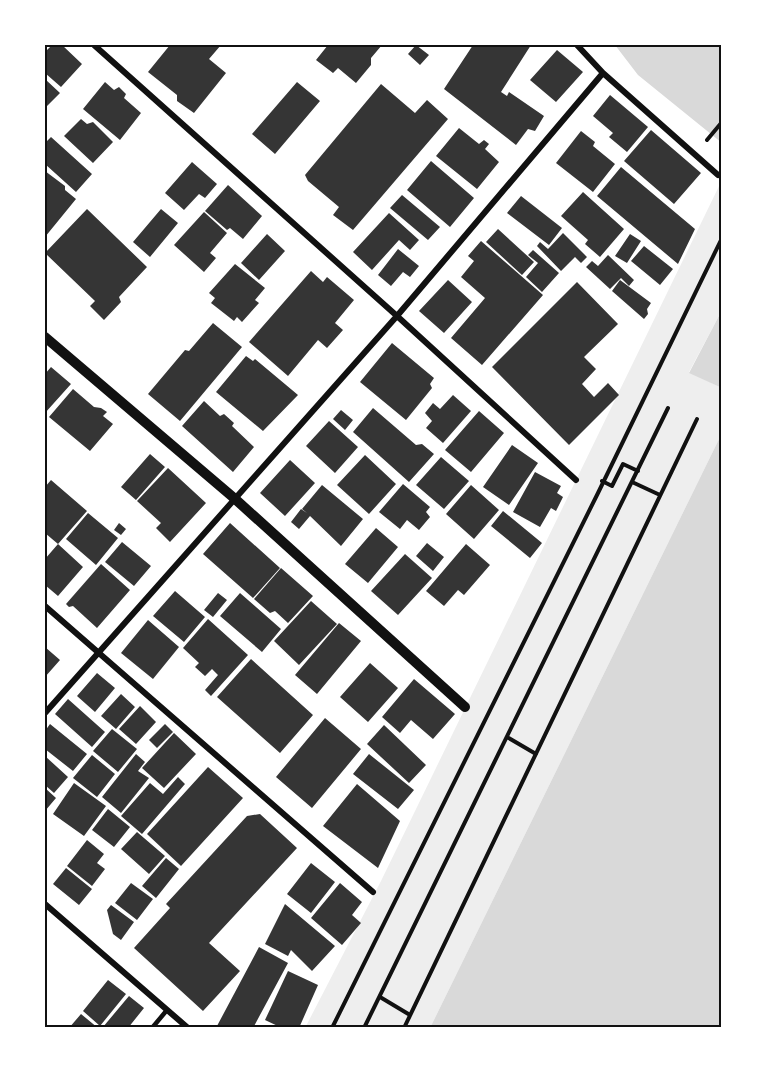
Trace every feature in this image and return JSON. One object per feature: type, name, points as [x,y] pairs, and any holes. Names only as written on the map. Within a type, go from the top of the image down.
[{"type":"street","points":[[94,45],[397,316],[576,480]]},
{"type":"street","points":[[577,45],[603,73],[718,175]]},
{"type":"street","points":[[45,713],[397,316],[603,73]]},
{"type":"street","points":[[45,337],[234,498],[465,707]]},
{"type":"street","points":[[45,606],[373,892]]},
{"type":"street","points":[[45,904],[188,1028]]},
{"type":"lane","points":[[152,1028],[167,1010]]},
{"type":"path","points":[[332,1028],[722,238]]},
{"type":"path","points":[[364,1028],[668,408]]},
{"type":"path","points":[[404,1028],[697,419]]},
{"type":"path","points":[[602,481],[612,486],[623,464],[638,471]]},
{"type":"path","points":[[632,482],[660,495]]},
{"type":"path","points":[[507,737],[536,754]]},
{"type":"path","points":[[380,997],[410,1015]]},
{"type":"shaded area","points":[[615,45],[722,45],[722,143],[638,75]]},
{"type":"shaded area","points":[[722,180],[722,310],[689,372],[722,388],[722,433],[430,1028],[305,1028],[381,881]]},
{"type":"shaded area","points":[[722,310],[722,388],[689,373]]},
{"type":"shaded area","points":[[722,433],[722,1028],[430,1028]]},
{"type":"building","points":[[52,45],[62,45],[82,64],[61,87],[45,73],[45,52]]},
{"type":"building","points":[[170,45],[221,45],[209,59],[226,73],[194,113],[177,101],[177,95],[148,72]]},
{"type":"building","points":[[328,45],[382,45],[371,58],[371,65],[356,83],[338,68],[333,73],[316,60]]},
{"type":"building","points":[[416,45],[429,55],[420,65],[408,54]]},
{"type":"building","points":[[473,45],[531,45],[501,92],[507,96],[509,92],[544,116],[535,131],[528,129],[516,145],[444,89]]},
{"type":"building","points":[[557,50],[583,72],[556,102],[530,80]]},
{"type":"building","points":[[45,79],[60,93],[45,108]]},
{"type":"building","points":[[105,82],[114,90],[119,87],[126,94],[124,98],[141,113],[120,140],[83,109]]},
{"type":"building","points":[[297,82],[320,101],[275,154],[252,134]]},
{"type":"building","points":[[381,84],[415,113],[427,100],[448,119],[353,230],[333,215],[339,207],[308,181],[305,175]]},
{"type":"building","points":[[610,95],[648,127],[627,152],[609,137],[613,133],[593,116]]},
{"type":"building","points":[[81,119],[87,124],[93,122],[113,142],[93,163],[64,136]]},
{"type":"building","points":[[459,128],[479,144],[484,140],[489,144],[485,149],[499,162],[477,189],[436,156]]},
{"type":"building","points":[[651,130],[701,173],[674,204],[624,161]]},
{"type":"building","points":[[581,131],[595,142],[593,146],[615,164],[593,192],[556,163]]},
{"type":"building","points":[[51,137],[92,174],[76,192],[45,164],[45,143]]},
{"type":"building","points":[[431,161],[474,198],[450,227],[407,190]]},
{"type":"building","points":[[192,162],[217,184],[205,198],[199,194],[184,210],[165,193]]},
{"type":"building","points":[[621,167],[695,229],[678,264],[597,196]]},
{"type":"building","points":[[45,171],[65,186],[65,190],[76,199],[45,237]]},
{"type":"building","points":[[228,185],[262,216],[243,239],[230,228],[227,230],[205,211]]},
{"type":"building","points":[[583,192],[624,229],[600,257],[585,244],[588,240],[561,216]]},
{"type":"building","points":[[402,195],[440,227],[428,240],[390,208]]},
{"type":"building","points":[[521,196],[562,228],[549,245],[507,213]]},
{"type":"building","points":[[87,209],[147,267],[119,297],[121,302],[104,320],[90,306],[95,301],[45,253]]},
{"type":"building","points":[[161,209],[178,223],[150,257],[133,242]]},
{"type":"building","points":[[204,212],[227,233],[210,253],[216,258],[204,272],[174,245]]},
{"type":"building","points":[[389,213],[419,240],[410,250],[399,240],[372,270],[353,252]]},
{"type":"building","points":[[498,229],[534,262],[522,275],[486,242]]},
{"type":"building","points":[[563,233],[587,257],[581,263],[575,257],[561,271],[537,246],[540,242],[548,249]]},
{"type":"building","points":[[267,234],[285,251],[259,280],[241,263]]},
{"type":"building","points":[[630,234],[641,241],[627,263],[615,256]]},
{"type":"building","points":[[481,241],[543,295],[482,365],[451,338],[485,298],[461,277],[474,261],[468,256]]},
{"type":"building","points":[[644,246],[673,269],[660,285],[631,261]]},
{"type":"building","points":[[398,249],[419,266],[410,277],[403,272],[391,286],[378,275]]},
{"type":"building","points":[[533,250],[559,273],[542,292],[526,277],[538,263],[528,255]]},
{"type":"building","points":[[608,255],[634,280],[629,286],[621,278],[610,289],[586,267],[592,261],[598,266]]},
{"type":"building","points":[[235,264],[265,288],[255,300],[259,303],[242,322],[237,317],[234,321],[211,303],[215,298],[209,293]]},
{"type":"building","points":[[311,271],[323,282],[327,277],[354,300],[335,323],[343,330],[327,348],[318,340],[288,376],[249,342]]},
{"type":"building","points":[[448,280],[472,302],[444,333],[419,311]]},
{"type":"building","points":[[620,280],[651,303],[644,319],[612,291]]},
{"type":"building","points":[[577,282],[618,324],[584,357],[596,369],[582,384],[594,397],[608,383],[619,395],[569,445],[492,367]]},
{"type":"building","points":[[213,323],[242,347],[180,421],[148,394],[185,350],[189,351]]},
{"type":"building","points":[[392,343],[434,378],[430,384],[432,388],[406,420],[360,382]]},
{"type":"building","points":[[246,356],[253,361],[255,359],[298,395],[263,431],[216,392]]},
{"type":"building","points":[[51,367],[71,384],[45,413],[45,374]]},
{"type":"building","points":[[73,389],[94,407],[107,412],[103,416],[113,424],[90,451],[49,417]]},
{"type":"building","points":[[453,395],[471,411],[443,443],[426,428],[432,421],[425,413],[433,403],[440,409]]},
{"type":"building","points":[[204,401],[220,416],[224,414],[234,423],[232,426],[254,447],[233,472],[182,426]]},
{"type":"building","points":[[373,408],[416,445],[422,444],[434,454],[409,482],[353,432]]},
{"type":"building","points":[[341,410],[353,420],[345,430],[333,419]]},
{"type":"building","points":[[479,411],[504,433],[471,472],[445,450]]},
{"type":"building","points":[[329,421],[358,447],[335,473],[306,446]]},
{"type":"building","points":[[512,445],[538,463],[509,505],[483,487]]},
{"type":"building","points":[[150,454],[165,467],[136,500],[121,487]]},
{"type":"building","points":[[365,455],[396,484],[369,514],[337,485]]},
{"type":"building","points":[[441,457],[469,481],[444,509],[416,485]]},
{"type":"building","points":[[290,460],[315,483],[285,516],[260,493]]},
{"type":"building","points":[[168,468],[206,503],[170,542],[156,528],[161,523],[137,501]]},
{"type":"building","points":[[535,472],[561,486],[557,493],[563,497],[556,511],[551,508],[540,527],[513,512]]},
{"type":"building","points":[[51,480],[87,511],[58,544],[45,533],[45,487]]},
{"type":"building","points":[[403,484],[430,507],[426,512],[430,517],[419,530],[407,520],[400,529],[379,512]]},
{"type":"building","points":[[322,485],[363,519],[341,546],[310,516],[299,529],[291,522],[301,509],[307,513],[302,509]]},
{"type":"building","points":[[471,485],[499,510],[474,539],[446,514]]},
{"type":"building","points":[[503,511],[542,543],[530,558],[491,526]]},
{"type":"building","points":[[88,513],[118,538],[96,565],[66,539]]},
{"type":"building","points":[[119,523],[126,529],[121,535],[114,530]]},
{"type":"building","points":[[230,523],[280,568],[253,598],[203,554]]},
{"type":"building","points":[[376,528],[398,547],[368,583],[345,564]]},
{"type":"building","points":[[122,542],[151,566],[134,586],[105,562]]},
{"type":"building","points":[[427,543],[444,557],[433,571],[416,556]]},
{"type":"building","points":[[58,544],[83,567],[58,596],[45,585],[45,559]]},
{"type":"building","points":[[466,544],[490,565],[464,595],[458,590],[444,606],[426,591]]},
{"type":"building","points":[[405,554],[432,578],[398,615],[371,591]]},
{"type":"building","points":[[101,564],[130,590],[97,628],[73,606],[69,607],[66,604]]},
{"type":"building","points":[[281,568],[313,596],[288,623],[275,611],[270,613],[254,599]]},
{"type":"building","points":[[175,591],[205,617],[184,642],[153,616]]},
{"type":"building","points":[[218,593],[227,600],[213,617],[204,610]]},
{"type":"building","points":[[240,593],[281,629],[262,652],[220,616]]},
{"type":"building","points":[[311,601],[337,624],[299,665],[274,641]]},
{"type":"building","points":[[208,619],[248,655],[211,696],[205,690],[218,675],[212,669],[205,676],[195,667],[199,663],[183,648]]},
{"type":"building","points":[[148,620],[179,647],[153,679],[121,653]]},
{"type":"building","points":[[339,623],[361,641],[317,694],[295,675]]},
{"type":"building","points":[[45,647],[60,660],[45,677]]},
{"type":"building","points":[[251,659],[313,715],[280,753],[217,697]]},
{"type":"building","points":[[370,663],[398,688],[368,722],[340,697]]},
{"type":"building","points":[[97,673],[115,688],[95,712],[77,696]]},
{"type":"building","points":[[414,679],[455,714],[433,739],[411,720],[400,733],[382,717]]},
{"type":"building","points":[[121,694],[135,707],[116,729],[101,716]]},
{"type":"building","points":[[68,699],[105,732],[92,747],[55,714]]},
{"type":"building","points":[[140,706],[156,722],[136,744],[119,729]]},
{"type":"building","points":[[325,718],[361,749],[312,808],[276,777]]},
{"type":"building","points":[[50,724],[87,754],[73,771],[45,749],[45,731]]},
{"type":"building","points":[[165,724],[173,732],[157,748],[149,740]]},
{"type":"building","points":[[384,725],[426,765],[409,783],[367,744]]},
{"type":"building","points":[[112,729],[137,749],[118,772],[93,751]]},
{"type":"building","points":[[174,733],[196,754],[164,788],[142,768]]},
{"type":"building","points":[[136,754],[145,762],[138,771],[149,778],[121,813],[102,797]]},
{"type":"building","points":[[369,754],[414,790],[398,809],[353,774]]},
{"type":"building","points":[[92,755],[115,774],[97,797],[73,778]]},
{"type":"building","points":[[45,756],[68,777],[54,793],[45,785]]},
{"type":"building","points":[[208,767],[243,798],[181,866],[147,834]]},
{"type":"building","points":[[178,777],[185,784],[142,834],[121,816],[150,783],[163,794]]},
{"type":"building","points":[[74,783],[106,806],[84,836],[53,814]]},
{"type":"building","points":[[357,784],[400,821],[378,868],[323,826]]},
{"type":"building","points":[[45,788],[56,798],[45,811]]},
{"type":"building","points":[[108,809],[130,827],[114,847],[92,830]]},
{"type":"building","points":[[260,814],[297,848],[209,943],[240,971],[203,1011],[134,948],[170,908],[166,904],[247,816]]},
{"type":"building","points":[[137,832],[165,856],[149,874],[121,849]]},
{"type":"building","points":[[87,840],[104,854],[97,863],[105,869],[92,886],[67,866]]},
{"type":"building","points":[[166,858],[179,869],[156,898],[142,886]]},
{"type":"building","points":[[311,863],[335,882],[311,913],[287,894]]},
{"type":"building","points":[[66,868],[92,889],[79,905],[53,884]]},
{"type":"building","points":[[131,883],[153,899],[137,920],[115,903]]},
{"type":"building","points":[[340,883],[362,902],[352,915],[361,923],[342,945],[311,918]]},
{"type":"building","points":[[285,904],[335,946],[312,971],[291,950],[288,956],[265,944]]},
{"type":"building","points":[[111,905],[134,922],[121,940],[113,934],[107,910]]},
{"type":"building","points":[[259,947],[288,963],[253,1028],[220,1028],[217,1026]]},
{"type":"building","points":[[288,971],[318,985],[299,1028],[282,1028],[265,1020]]},
{"type":"building","points":[[108,980],[126,994],[100,1026],[83,1011]]},
{"type":"building","points":[[129,996],[144,1008],[128,1028],[104,1028],[103,1027]]},
{"type":"building","points":[[81,1014],[98,1028],[69,1028]]}]
